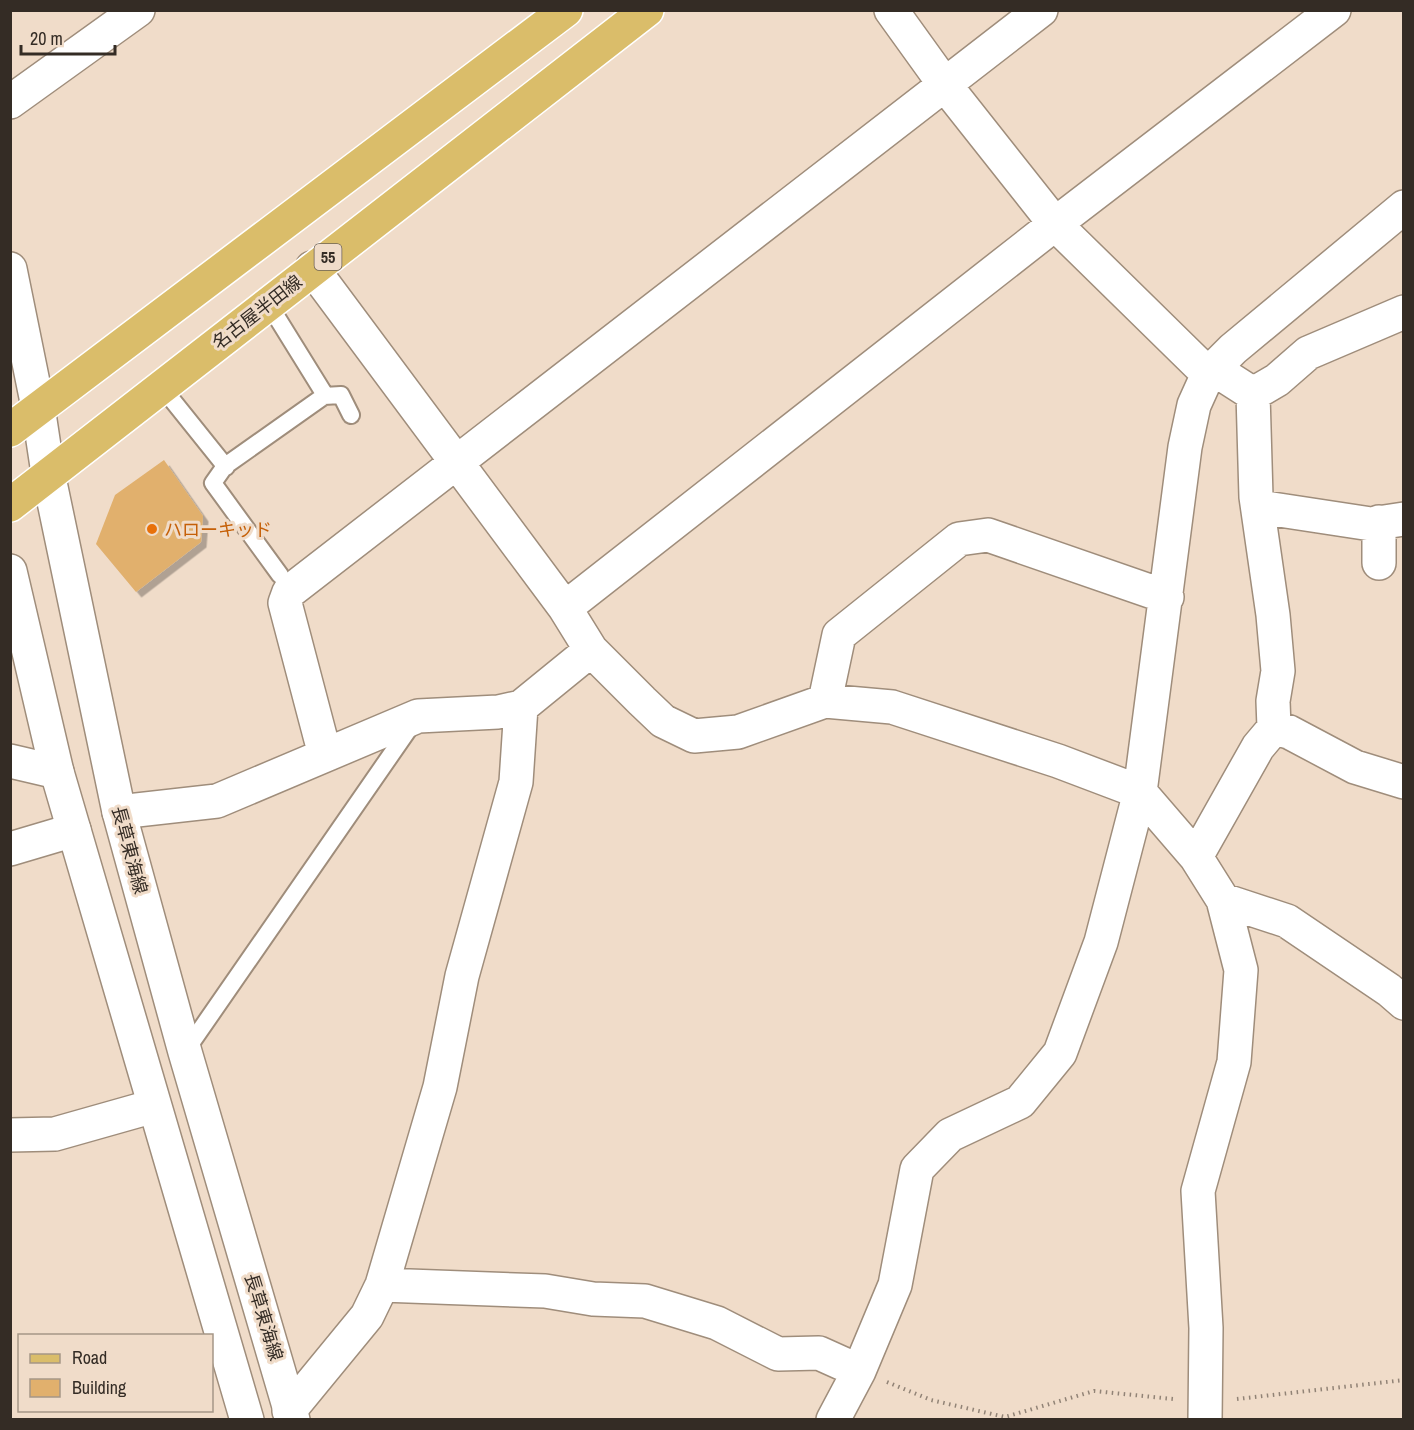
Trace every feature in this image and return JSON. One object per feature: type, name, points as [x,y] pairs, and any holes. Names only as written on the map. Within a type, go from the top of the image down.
[{"type":"main road","points":[[10,430],[566,10]]},
{"type":"main road","name":"名古屋半田線","points":[[10,505],[48,473],[646,10]]},
{"type":"street","points":[[10,102],[138,10]]},
{"type":"street","points":[[891,10],[945,86],[1055,224],[1211,372],[1253,394]]},
{"type":"street","points":[[325,755],[285,603],[289,592],[1041,10]]},
{"type":"street","points":[[565,608],[1055,224],[1334,10]]},
{"type":"street","points":[[833,1419],[859,1371],[894,1286],[917,1169],[950,1135],[1020,1102],[1060,1053],[1101,942],[1140,792],[1185,447],[1194,405],[1211,372],[1233,349],[1404,207]]},
{"type":"street","points":[[312,268],[565,608],[591,650],[663,721],[694,736],[738,732],[825,701],[892,707],[1058,761],[1140,792],[1196,857],[1222,900],[1241,970],[1234,1062],[1198,1191],[1206,1328],[1205,1411]]},
{"type":"street","name":"長草東海線","points":[[10,269],[38,408],[48,473],[119,812],[185,1052],[291,1415]]},
{"type":"street","points":[[1253,394],[1277,380],[1308,353],[1404,312]]},
{"type":"street","points":[[1196,857],[1258,747],[1274,728],[1277,660],[1274,615],[1258,510],[1253,394]]},
{"type":"street","points":[[1258,510],[1266,508],[1371,524],[1391,520],[1379,563]]},
{"type":"street","points":[[825,701],[839,635],[959,539],[988,535],[1167,597]]},
{"type":"street","points":[[10,571],[57,772],[247,1419]]},
{"type":"street","points":[[119,812],[217,801],[418,716],[498,712],[521,707],[591,650]]},
{"type":"street","points":[[291,1415],[367,1316],[382,1285],[440,1087],[462,976],[516,782],[521,707]]},
{"type":"street","points":[[1274,728],[1289,732],[1354,767],[1404,782]]},
{"type":"street","points":[[10,761],[57,772]]},
{"type":"street","points":[[10,849],[74,830]]},
{"type":"street","points":[[1222,900],[1287,921],[1389,990],[1404,1003]]},
{"type":"street","points":[[10,1135],[55,1134],[154,1106]]},
{"type":"street","points":[[382,1285],[544,1291],[592,1299],[645,1301],[717,1323],[778,1354],[819,1353],[859,1371]]},
{"type":"lane","points":[[268,303],[325,395]]},
{"type":"lane","points":[[161,386],[225,466]]},
{"type":"lane","points":[[280,575],[213,483],[225,466],[324,396],[341,395],[351,415]]},
{"type":"lane","points":[[185,1052],[418,716]]},
{"type":"path","points":[[859,1371],[931,1400],[1005,1417],[1094,1391],[1205,1411],[1404,1380]]},
{"type":"building","name":"ハローキッド","points":[[164,460],[203,516],[201,542],[136,592],[96,544],[115,495]]},
{"type":"place","name":"ハローキッド","points":[[152,529]]}]
